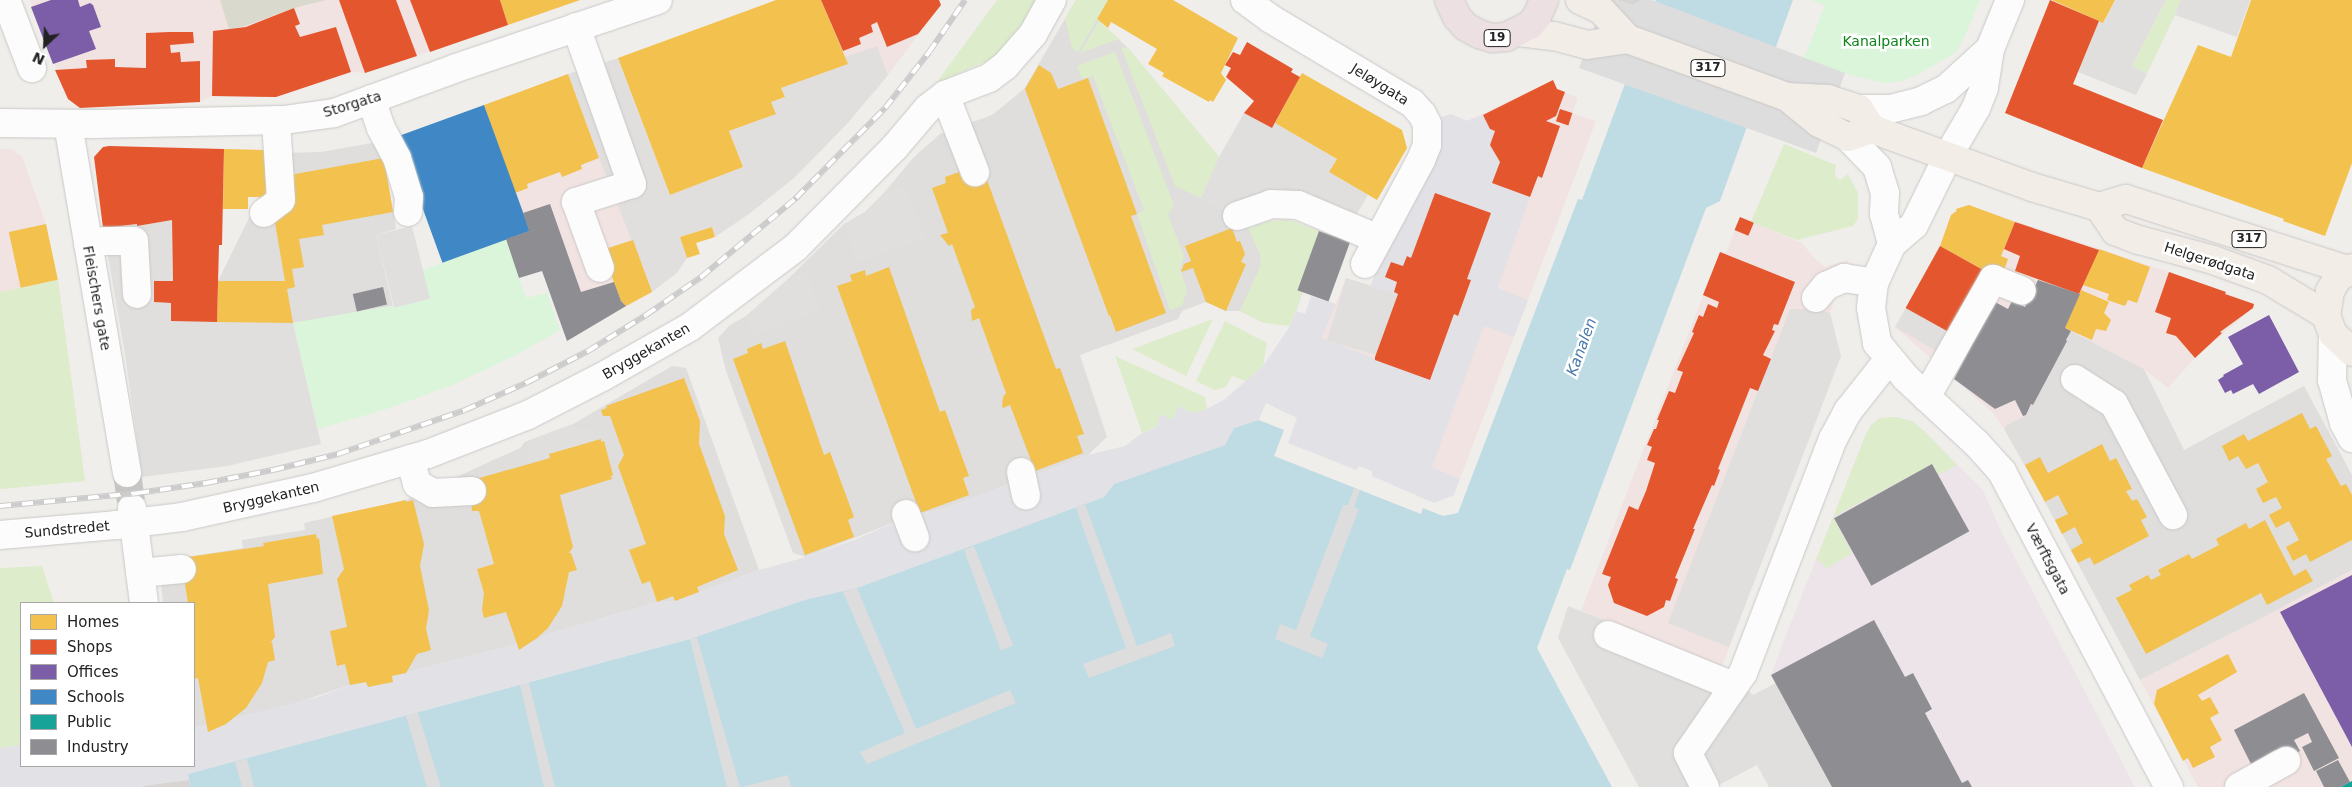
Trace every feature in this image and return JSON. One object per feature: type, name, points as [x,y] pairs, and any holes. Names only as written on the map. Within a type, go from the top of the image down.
[{"type":"highway","name":"19","points":[[1433,0],[1453,9],[1466,27],[1492,38],[1506,37],[1520,32],[1537,16],[1544,0]]},
{"type":"main road","name":"317","points":[[1590,5],[1628,39],[1848,121],[2032,186],[2099,207],[2126,199],[2350,269]]},
{"type":"main road","name":"317","points":[[1520,32],[1554,36],[1587,45],[1628,39]]},
{"type":"main road","name":"Helgerødgata","points":[[2099,207],[2115,231],[2139,240],[2214,260],[2268,280],[2337,333]]},
{"type":"main road","name":"317","points":[[2337,333],[2330,291],[2337,280],[2350,269]]},
{"type":"street","points":[[6,0],[32,68]]},
{"type":"street","name":"Storgata","points":[[0,123],[68,124],[276,120],[334,113],[456,68],[658,0]]},
{"type":"street","name":"Bryggekanten","points":[[133,516],[182,517],[313,488],[410,459],[528,415],[602,377],[690,327],[794,248],[894,148],[928,108],[945,95],[989,78],[1005,66],[1033,34],[1052,0]]},
{"type":"street","name":"Jeløygata","points":[[1245,0],[1271,19],[1392,90],[1412,103],[1422,114],[1428,133],[1427,145],[1365,264]]},
{"type":"street","points":[[1892,244],[1884,214],[1885,193],[1877,167],[1848,121],[1921,101],[1946,89],[1990,50],[2010,0]]},
{"type":"street","points":[[576,27],[632,184],[573,194],[600,268]]},
{"type":"street","name":"Værftsgata","points":[[1990,50],[1984,88],[1976,108],[1948,156],[1914,225],[1892,244],[1874,283],[1871,308],[1877,343],[1889,359],[1926,397],[1977,444],[2002,472],[2169,787]]},
{"type":"street","points":[[945,95],[975,172]]},
{"type":"street","points":[[371,99],[381,128],[397,158],[409,197],[408,212]]},
{"type":"street","points":[[264,213],[281,200],[276,120]]},
{"type":"street","name":"Fleischers gate","points":[[68,124],[88,244],[116,354],[129,438],[127,473]]},
{"type":"street","points":[[1237,216],[1271,204],[1298,205],[1378,239]]},
{"type":"street","points":[[88,244],[105,241],[134,241],[137,294]]},
{"type":"street","points":[[1816,298],[1826,286],[1844,278],[1874,283]]},
{"type":"street","points":[[1926,397],[1993,279],[2022,291]]},
{"type":"street","points":[[2337,333],[2332,380],[2344,423],[2352,438]]},
{"type":"street","points":[[1705,787],[1688,753],[1738,679],[1833,439],[1848,411],[1889,359]]},
{"type":"street","points":[[2075,379],[2114,404],[2173,515]]},
{"type":"street","points":[[410,459],[417,484],[433,493],[472,491]]},
{"type":"street","points":[[133,516],[144,602]]},
{"type":"street","name":"Sundstredet","points":[[0,535],[133,516]]},
{"type":"street","points":[[140,573],[182,569]]},
{"type":"street","points":[[1608,635],[1738,679]]},
{"type":"street","points":[[2239,787],[2286,761]]},
{"type":"shaded area","points":[[30,0],[581,0],[365,73],[351,72],[276,97],[212,96],[200,102],[80,108],[68,99]]},
{"type":"shaded area","points":[[220,0],[326,0],[294,8],[245,26],[229,29]]},
{"type":"shaded area","points":[[821,0],[939,0],[941,5],[875,92],[845,57]]},
{"type":"shaded area","points":[[1076,0],[1128,48],[1219,157],[1201,198],[1225,211],[1248,228],[1270,221],[1290,220],[1319,231],[1298,290],[1303,292],[1296,311],[1264,323],[1240,311],[1226,311],[1206,302],[1182,311],[1178,319],[1080,355],[1107,437],[1088,455],[945,508],[908,517],[806,557],[793,553],[726,371],[718,338],[730,325],[746,316],[787,280],[844,224],[865,212],[914,157],[940,134],[992,115],[1024,89]]},
{"type":"shaded area","points":[[2115,0],[2166,0],[2132,66],[2147,74],[2136,95],[2078,72],[2099,21],[2104,22]]},
{"type":"shaded area","points":[[2181,0],[2250,0],[2237,37],[2175,15]]},
{"type":"shaded area","points":[[877,46],[888,75],[847,124],[794,178],[749,214],[715,237],[712,227],[680,237],[687,258],[677,273],[652,292],[568,74],[618,58],[670,195],[743,167],[729,131],[775,114],[771,102],[785,97],[781,88],[847,64],[845,57]]},
{"type":"shaded area","points":[[568,74],[652,292],[567,341],[484,105]]},
{"type":"shaded area","points":[[1553,80],[1557,89],[1578,98],[1572,113],[1596,121],[1460,479],[1432,468],[1322,338],[1346,278],[1370,286],[1451,114],[1467,121]]},
{"type":"shaded area","points":[[1244,113],[1272,128],[1275,123],[1337,159],[1329,172],[1368,195],[1354,219],[1225,211],[1201,198],[1219,157]]},
{"type":"shaded area","points":[[1451,114],[1467,121],[1483,115],[1490,128],[1495,131],[1490,145],[1500,162],[1493,183],[1530,197],[1498,288],[1528,300],[1514,337],[1484,326],[1432,467],[1460,479],[1454,495],[1434,503],[1372,476],[1372,471],[1359,466],[1356,470],[1288,443],[1297,418],[1266,403],[1259,420],[1234,428],[1225,445],[1114,484],[1104,497],[857,588],[697,637],[188,774],[189,780],[138,787],[0,787],[0,748],[20,745],[20,767],[195,767],[195,727],[207,725],[209,731],[234,718],[321,696],[350,685],[366,682],[368,687],[393,682],[392,676],[517,644],[519,649],[548,634],[657,602],[675,601],[759,570],[806,557],[854,540],[908,517],[945,508],[1088,455],[1125,446],[1142,433],[1155,428],[1161,414],[1172,420],[1179,406],[1193,413],[1207,409],[1225,399],[1263,366],[1290,326],[1296,311],[1305,314],[1311,296],[1336,304],[1322,338],[1430,380],[1454,314],[1459,315],[1471,281],[1467,279],[1491,213],[1435,193],[1411,258],[1407,257],[1403,266],[1391,262],[1385,277],[1397,282],[1394,291],[1398,294],[1370,287],[1438,118]]},
{"type":"shaded area","points":[[372,143],[384,158],[396,229],[376,235],[393,306],[293,323],[217,322],[218,281],[281,153],[321,152]]},
{"type":"shaded area","points":[[0,149],[11,149],[22,156],[46,224],[58,280],[85,481],[0,489]]},
{"type":"shaded area","points":[[904,185],[926,238],[857,263],[844,224],[865,212],[882,195]]},
{"type":"shaded area","points":[[1967,205],[2169,272],[2254,304],[2253,308],[2195,358],[2168,388],[2144,369],[2071,331],[2033,405],[2031,405],[2026,415],[2006,425],[2004,429],[1992,412],[1895,327],[1940,246],[1951,215],[1956,209]]},
{"type":"shaded area","points":[[1740,217],[1802,243],[1814,258],[1825,267],[1848,260],[1830,313],[1841,356],[1722,666],[1581,611],[1720,252],[1726,253]]},
{"type":"shaded area","points":[[172,220],[173,281],[154,281],[154,302],[171,303],[171,321],[293,323],[321,444],[227,466],[142,477],[125,354],[103,228],[137,224],[137,226]]},
{"type":"shaded area","points":[[412,226],[430,299],[394,308],[376,235]]},
{"type":"shaded area","points":[[806,273],[820,311],[754,335],[746,316],[787,280]]},
{"type":"shaded area","points":[[1346,278],[1398,294],[1379,356],[1327,340]]},
{"type":"shaded area","points":[[1906,308],[1952,334],[1941,354],[1895,327]]},
{"type":"shaded area","points":[[1790,309],[1815,309],[1830,313],[1841,356],[1729,647],[1668,623]]},
{"type":"shaded area","points":[[2071,331],[2144,369],[2184,450],[2304,386],[2352,475],[2352,570],[2140,680],[2004,429],[2006,425],[2026,415],[2031,404],[2033,405]]},
{"type":"shaded area","points":[[672,366],[686,368],[759,570],[675,601],[657,602],[548,634],[519,650],[517,644],[392,676],[393,682],[368,687],[350,685],[208,732],[207,725],[195,727],[195,602],[163,602],[161,583],[181,558],[243,548],[242,540],[305,530],[304,523],[406,500],[520,448],[525,442],[573,424]]},
{"type":"shaded area","points":[[1896,417],[1912,421],[1924,431],[1983,490],[2001,531],[2135,787],[1769,787],[1753,695],[1776,683],[1771,675],[1780,650],[1866,434],[1871,425],[1880,418]]},
{"type":"shaded area","points":[[573,424],[577,430],[587,428],[592,431],[595,441],[550,458],[528,463],[525,442]]},
{"type":"shaded area","points":[[2352,570],[2352,787],[2198,787],[2140,680]]},
{"type":"shaded area","points":[[1568,606],[1722,666],[1753,695],[1776,683],[1832,787],[1769,787],[1757,765],[1715,787],[1639,787],[1558,638]]},
{"type":"green space","points":[[997,0],[1037,0],[1013,40],[1002,52],[987,61],[936,83]]},
{"type":"green space","points":[[1076,0],[1108,0],[1078,52],[1072,48],[1065,18]]},
{"type":"green space","name":"Kanalparken","points":[[1811,0],[1980,0],[1956,52],[1919,74],[1902,81],[1884,83],[1846,74],[1804,58],[1825,5]]},
{"type":"green space","points":[[2166,0],[2182,0],[2147,74],[2132,66]]},
{"type":"green space","points":[[1099,21],[1119,39],[1080,53]]},
{"type":"green space","points":[[1121,47],[1128,48],[1219,157],[1201,198],[1175,186]]},
{"type":"green space","points":[[1115,52],[1174,205],[1168,215],[1184,256],[1180,269],[1187,290],[1182,306],[1170,310],[1137,214],[1144,210],[1093,76],[1082,79],[1077,66]]},
{"type":"green space","points":[[1784,144],[1836,165],[1835,176],[1840,180],[1848,174],[1858,193],[1858,219],[1853,226],[1797,240],[1751,222]]},
{"type":"green space","points":[[1290,220],[1319,231],[1298,290],[1303,292],[1290,326],[1264,323],[1240,311],[1260,267],[1261,257],[1248,228],[1270,221]]},
{"type":"green space","points":[[506,239],[526,298],[547,293],[560,330],[516,355],[455,384],[390,408],[318,429],[293,323],[430,299],[423,270]]},
{"type":"green space","points":[[58,280],[85,481],[0,489],[0,292]]},
{"type":"green space","points":[[1213,319],[1186,376],[1132,349]]},
{"type":"green space","points":[[1225,321],[1267,343],[1263,366],[1246,381],[1232,376],[1226,387],[1215,390],[1196,381]]},
{"type":"green space","points":[[1115,356],[1205,397],[1207,409],[1172,420],[1142,433]]},
{"type":"green space","points":[[1896,417],[1912,421],[1957,465],[1938,475],[1932,464],[1833,517],[1866,434],[1871,425],[1880,418]]},
{"type":"green space","points":[[1833,517],[1852,553],[1826,569],[1823,564],[1816,560]]},
{"type":"green space","points":[[42,566],[54,602],[20,602],[20,745],[0,748],[0,568]]},
{"type":"water","name":"Kanalen","points":[[1656,0],[1793,0],[1720,201],[1706,208],[1570,570],[1567,569],[1537,648],[1612,787],[190,787],[188,774],[690,639],[805,600],[857,588],[1104,497],[1114,484],[1225,445],[1234,428],[1259,420],[1284,430],[1274,456],[1421,514],[1423,508],[1443,516],[1458,513],[1578,199],[1582,200]]},
{"type":"pier","points":[[1604,0],[1652,0],[1845,73],[1816,153],[1579,68]]},
{"type":"pier","points":[[1354,488],[1360,490],[1354,507],[1359,509],[1310,636],[1328,644],[1322,658],[1275,639],[1280,624],[1296,630],[1343,505],[1348,505]]},
{"type":"pier","points":[[1085,504],[1137,646],[1171,633],[1175,646],[1089,678],[1083,664],[1126,648],[1076,508]]},
{"type":"pier","points":[[974,546],[1013,645],[1001,651],[964,550]]},
{"type":"pier","points":[[857,588],[916,729],[1010,690],[1016,703],[867,764],[860,752],[905,733],[843,592]]},
{"type":"pier","points":[[697,637],[740,787],[727,787],[690,639]]},
{"type":"pier","points":[[529,683],[555,787],[544,787],[520,685]]},
{"type":"pier","points":[[418,712],[441,787],[427,787],[406,716]]},
{"type":"pier","points":[[247,759],[254,787],[242,787],[235,762]]},
{"type":"pier","points":[[788,775],[791,787],[742,787]]},
{"type":"building: Homes","points":[[500,0],[580,0],[508,25]]},
{"type":"building: Homes","points":[[776,0],[821,0],[848,64],[781,88],[785,97],[771,102],[776,114],[729,131],[743,167],[670,195],[618,58]]},
{"type":"building: Homes","points":[[1108,0],[1173,0],[1238,38],[1221,73],[1226,80],[1213,102],[1210,100],[1209,102],[1162,76],[1164,73],[1148,64],[1157,49],[1111,22],[1108,28],[1097,19]]},
{"type":"building: Homes","points":[[2052,0],[2115,0],[2103,23]]},
{"type":"building: Homes","points":[[2251,0],[2352,0],[2352,163],[2325,236],[2283,221],[2284,219],[2142,168],[2198,45],[2231,57]]},
{"type":"building: Homes","points":[[1039,65],[1051,73],[1058,89],[1088,78],[1137,214],[1131,216],[1166,313],[1116,332],[1025,89]]},
{"type":"building: Homes","points":[[1302,73],[1402,130],[1407,148],[1377,200],[1329,172],[1337,159],[1275,123]]},
{"type":"building: Homes","points":[[568,74],[599,158],[581,165],[582,169],[562,177],[560,172],[527,184],[528,188],[515,193],[484,105]]},
{"type":"building: Homes","points":[[224,149],[264,150],[271,197],[248,197],[248,209],[223,209]]},
{"type":"building: Homes","points":[[384,158],[393,212],[322,225],[324,235],[299,239],[304,267],[292,269],[295,287],[287,289],[293,323],[217,322],[218,281],[285,281],[273,211],[284,176]]},
{"type":"building: Homes","points":[[983,169],[1056,369],[1060,368],[1084,434],[1077,436],[1083,453],[1035,471],[1010,405],[1003,408],[1002,406],[1003,397],[1006,393],[979,318],[972,321],[971,310],[975,307],[952,244],[949,246],[940,235],[948,233],[932,188],[946,183],[945,177],[959,172],[961,177]]},
{"type":"building: Homes","points":[[1969,205],[2015,222],[2001,256],[2008,259],[2002,276],[1989,273],[1940,246],[1951,215],[1957,211],[1956,209]]},
{"type":"building: Homes","points":[[46,224],[58,280],[21,288],[9,232]]},
{"type":"building: Homes","points":[[712,227],[715,237],[696,243],[700,254],[687,258],[680,237]]},
{"type":"building: Homes","points":[[1232,228],[1237,242],[1240,241],[1245,254],[1241,262],[1246,264],[1226,311],[1206,302],[1193,268],[1181,272],[1184,264],[1191,261],[1185,246]]},
{"type":"building: Homes","points":[[633,240],[652,292],[626,306],[621,301],[602,250]]},
{"type":"building: Homes","points":[[2099,249],[2150,267],[2137,303],[2128,300],[2125,306],[2107,300],[2109,294],[2083,285]]},
{"type":"building: Homes","points":[[889,267],[940,412],[945,410],[969,476],[963,478],[969,495],[920,513],[837,286],[852,281],[850,275],[865,270],[866,276]]},
{"type":"building: Homes","points":[[2081,290],[2109,302],[2104,313],[2111,320],[2106,331],[2096,329],[2092,340],[2065,328]]},
{"type":"building: Homes","points":[[785,341],[824,455],[830,452],[854,517],[848,520],[854,537],[805,555],[733,359],[748,353],[747,349],[761,343],[763,349]]},
{"type":"building: Homes","points":[[684,378],[700,421],[699,444],[725,516],[724,534],[738,570],[697,587],[699,592],[675,601],[673,596],[657,602],[650,581],[642,584],[629,550],[646,544],[618,466],[624,455],[610,416],[603,416],[601,410],[607,408],[606,406]]},
{"type":"building: Homes","points":[[2302,413],[2310,429],[2316,426],[2332,456],[2326,459],[2341,486],[2346,484],[2352,495],[2352,540],[2310,562],[2306,554],[2293,561],[2286,547],[2299,540],[2289,521],[2276,528],[2269,515],[2282,508],[2276,497],[2263,503],[2256,489],[2268,482],[2258,463],[2246,469],[2238,456],[2229,461],[2222,446],[2244,434],[2248,441]]},
{"type":"building: Homes","points":[[601,439],[601,442],[604,441],[613,475],[611,476],[612,479],[560,495],[573,547],[569,553],[571,553],[577,570],[569,572],[562,606],[548,628],[519,650],[506,612],[484,618],[482,610],[484,593],[477,569],[494,564],[479,511],[472,511],[469,481],[550,458],[549,454]]},
{"type":"building: Homes","points":[[2102,444],[2110,461],[2116,458],[2132,489],[2126,491],[2132,501],[2137,499],[2147,517],[2141,520],[2149,536],[2094,565],[2090,557],[2078,563],[2071,550],[2083,543],[2075,527],[2062,534],[2055,520],[2068,514],[2058,495],[2045,502],[2025,465],[2040,457],[2048,473]]},
{"type":"building: Homes","points":[[406,500],[406,502],[413,500],[424,544],[420,566],[429,610],[426,629],[431,650],[417,654],[406,673],[392,676],[393,682],[368,687],[366,682],[350,685],[345,664],[337,666],[330,631],[347,627],[337,579],[344,569],[332,516]]},
{"type":"building: Homes","points":[[2265,520],[2294,576],[2306,569],[2313,581],[2267,605],[2261,593],[2146,654],[2116,598],[2132,590],[2129,585],[2148,575],[2151,580],[2161,575],[2158,570],[2189,554],[2192,559],[2219,545],[2216,539],[2246,523],[2249,529]]},
{"type":"building: Homes","points":[[316,534],[317,539],[319,538],[323,574],[268,584],[275,637],[270,643],[272,642],[275,660],[268,662],[262,683],[246,708],[226,724],[208,732],[198,678],[195,679],[195,602],[188,602],[181,558],[264,546],[263,543]]},
{"type":"building: Homes","points":[[2228,654],[2237,672],[2198,695],[2202,701],[2210,697],[2219,713],[2210,718],[2222,740],[2210,747],[2215,757],[2193,768],[2188,758],[2183,761],[2154,704],[2157,690]]},
{"type":"building: Shops","points":[[339,0],[396,0],[417,56],[365,73]]},
{"type":"building: Shops","points":[[410,0],[500,0],[508,25],[430,52]]},
{"type":"building: Shops","points":[[821,0],[939,0],[941,5],[918,34],[887,47],[877,22],[871,25],[873,32],[859,38],[861,44],[843,51]]},
{"type":"building: Shops","points":[[2050,0],[2099,21],[2073,84],[2163,120],[2142,168],[2005,113]]},
{"type":"building: Shops","points":[[294,8],[300,24],[295,26],[300,37],[336,27],[351,72],[276,97],[212,96],[213,31],[246,27]]},
{"type":"building: Shops","points":[[193,32],[194,43],[170,45],[171,53],[180,52],[181,62],[200,61],[200,102],[80,108],[68,99],[55,70],[87,68],[86,60],[115,59],[115,67],[146,68],[146,33]]},
{"type":"building: Shops","points":[[1247,42],[1293,69],[1291,72],[1300,77],[1272,128],[1244,113],[1254,101],[1226,77],[1231,68],[1225,65],[1233,52],[1240,55]]},
{"type":"building: Shops","points":[[1553,80],[1557,89],[1565,92],[1556,116],[1546,121],[1560,126],[1542,178],[1538,176],[1530,197],[1492,183],[1500,162],[1490,145],[1495,131],[1490,129],[1483,115]]},
{"type":"building: Shops","points":[[1560,109],[1572,113],[1568,125],[1556,121]]},
{"type":"building: Shops","points":[[103,147],[224,149],[222,245],[219,245],[217,322],[171,321],[171,303],[154,302],[154,281],[173,281],[172,220],[137,226],[137,224],[103,228],[94,157]]},
{"type":"building: Shops","points":[[1435,193],[1491,213],[1467,279],[1471,280],[1458,316],[1454,314],[1430,380],[1375,360],[1375,357],[1398,294],[1394,292],[1397,282],[1385,277],[1391,262],[1403,266],[1407,256],[1411,258]]},
{"type":"building: Shops","points":[[1740,217],[1754,223],[1748,236],[1735,230]]},
{"type":"building: Shops","points":[[2015,222],[2099,250],[2079,294],[2015,271],[2020,256],[2004,249]]},
{"type":"building: Shops","points":[[1940,246],[1989,273],[1955,335],[1906,308]]},
{"type":"building: Shops","points":[[1720,252],[1795,282],[1778,325],[1774,324],[1772,330],[1775,331],[1763,355],[1771,359],[1758,391],[1750,388],[1718,469],[1720,470],[1714,486],[1712,485],[1693,529],[1695,529],[1675,578],[1678,579],[1670,601],[1666,600],[1664,607],[1647,616],[1614,603],[1608,585],[1611,577],[1602,574],[1629,506],[1638,510],[1646,491],[1655,463],[1647,460],[1652,447],[1647,445],[1654,429],[1656,429],[1659,420],[1657,420],[1669,391],[1675,393],[1683,372],[1677,370],[1694,333],[1692,332],[1699,315],[1703,317],[1708,304],[1717,308],[1719,302],[1703,295]]},
{"type":"building: Shops","points":[[2169,272],[2254,304],[2253,308],[2220,332],[2222,333],[2195,358],[2176,336],[2166,333],[2171,318],[2155,312]]},
{"type":"building: Offices","points":[[51,0],[78,0],[80,7],[90,3],[93,5],[101,27],[89,31],[96,49],[53,64],[31,7]]},
{"type":"building: Offices","points":[[2269,315],[2299,372],[2259,394],[2253,384],[2233,394],[2231,390],[2225,393],[2218,380],[2223,375],[2243,364],[2228,337]]},
{"type":"building: Offices","points":[[2352,575],[2352,747],[2280,612]]},
{"type":"building: Schools","points":[[484,105],[530,231],[442,263],[397,137]]},
{"type":"building: Public","points":[[2352,781],[2352,787],[2340,787]]},
{"type":"building: Industry","points":[[550,204],[581,292],[614,282],[621,301],[626,306],[567,341],[542,271],[519,278],[506,239],[529,231],[523,213]]},
{"type":"building: Industry","points":[[1319,231],[1350,242],[1328,301],[1297,290]]},
{"type":"building: Industry","points":[[2038,280],[2080,294],[2065,328],[2071,331],[2067,341],[2033,405],[2031,404],[2026,415],[2023,416],[2015,400],[1995,409],[1954,379],[1995,302],[2008,309],[2012,301],[2025,307]]},
{"type":"building: Industry","points":[[383,287],[387,305],[357,312],[353,294]]},
{"type":"building: Industry","points":[[1932,464],[1969,531],[1871,586],[1834,518]]},
{"type":"building: Industry","points":[[1874,620],[1905,677],[1913,673],[1932,709],[1925,713],[1962,783],[1968,780],[1972,787],[1832,787],[1771,675]]},
{"type":"building: Industry","points":[[2304,693],[2339,758],[2314,771],[2302,747],[2312,742],[2308,733],[2294,740],[2300,751],[2281,761],[2275,750],[2251,764],[2234,730]]},
{"type":"building: Industry","points":[[2338,760],[2350,782],[2340,787],[2324,787],[2316,771]]},
{"type":"building: Other","points":[[1618,0],[1640,0],[1633,5]]},
{"type":"building: Other","points":[[189,780],[190,787],[143,787],[143,786]]},
{"type":"tunnel","points":[[127,473],[132,508]]},
{"type":"railway","points":[[0,506],[138,493],[206,483],[273,470],[338,454],[465,410],[528,382],[588,351],[646,315],[701,277],[796,198],[885,108],[929,52],[965,0]]}]
